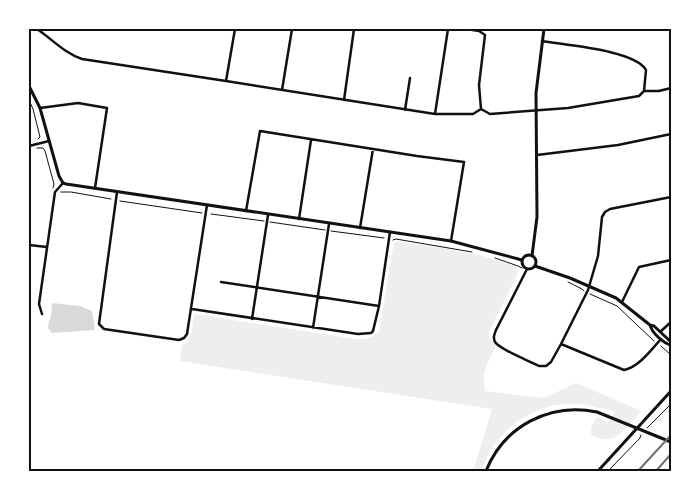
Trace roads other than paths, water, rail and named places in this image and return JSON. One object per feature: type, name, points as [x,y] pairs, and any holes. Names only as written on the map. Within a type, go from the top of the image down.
[{"type":"street","points":[[37,29],[63,50],[72,56],[82,59],[435,114],[472,114],[481,109]]},
{"type":"street","points":[[226,81],[235,29]]},
{"type":"street","points":[[282,90],[292,29]]},
{"type":"street","points":[[344,100],[354,29]]},
{"type":"street","points":[[435,114],[448,29]]},
{"type":"street","points":[[466,29],[479,31],[485,35],[479,86],[481,109]]},
{"type":"street","points":[[532,256],[537,217],[537,76],[544,29]]},
{"type":"street","points":[[481,109],[490,114],[568,108],[639,96],[644,91],[646,70],[640,64],[615,52],[542,42]]},
{"type":"street","points":[[405,110],[410,78]]},
{"type":"street","points":[[29,86],[40,108],[59,176],[63,183],[451,241],[522,260]]},
{"type":"street","points":[[644,91],[659,92],[671,88]]},
{"type":"street","points":[[40,108],[78,103],[107,108],[95,189]]},
{"type":"street","points":[[246,211],[260,131],[464,162],[451,241]]},
{"type":"street","points":[[537,155],[618,145],[671,134]]},
{"type":"street","points":[[299,219],[312,140]]},
{"type":"street","points":[[29,146],[49,141]]},
{"type":"street","points":[[360,228],[372,149]]},
{"type":"street","points":[[42,314],[39,304],[55,192],[63,183]]},
{"type":"street","points":[[117,192],[100,327],[179,340],[187,334],[207,205]]},
{"type":"street","points":[[527,269],[496,330],[494,341],[500,347],[543,366],[549,364],[561,344],[589,286],[594,273],[602,217],[605,212],[610,209],[671,197]]},
{"type":"street","points":[[252,318],[268,215]]},
{"type":"street","points":[[313,328],[329,224]]},
{"type":"street","points":[[192,309],[313,328],[367,334],[373,331],[379,306],[390,232]]},
{"type":"street","points":[[29,245],[47,248]]},
{"type":"street","points":[[526,256],[532,256],[536,260],[535,266],[532,269],[527,269],[522,265],[522,260],[526,256]]},
{"type":"street","points":[[622,302],[639,267],[671,260]]},
{"type":"street","points":[[535,266],[589,286],[622,302],[650,325],[654,326],[671,344]]},
{"type":"street","points":[[221,282],[379,306]]},
{"type":"street","points":[[660,332],[671,322]]},
{"type":"street","points":[[650,325],[651,330],[667,345],[671,344]]},
{"type":"street","points":[[561,344],[624,370],[636,365],[661,339]]},
{"type":"street","points":[[598,471],[671,390]]},
{"type":"street","points":[[486,471],[501,444],[517,429],[550,412],[575,409],[586,410],[608,416],[671,442]]},
{"type":"railway","points":[[638,471],[671,435]]},
{"type":"railway","points":[[656,471],[671,454]]}]
